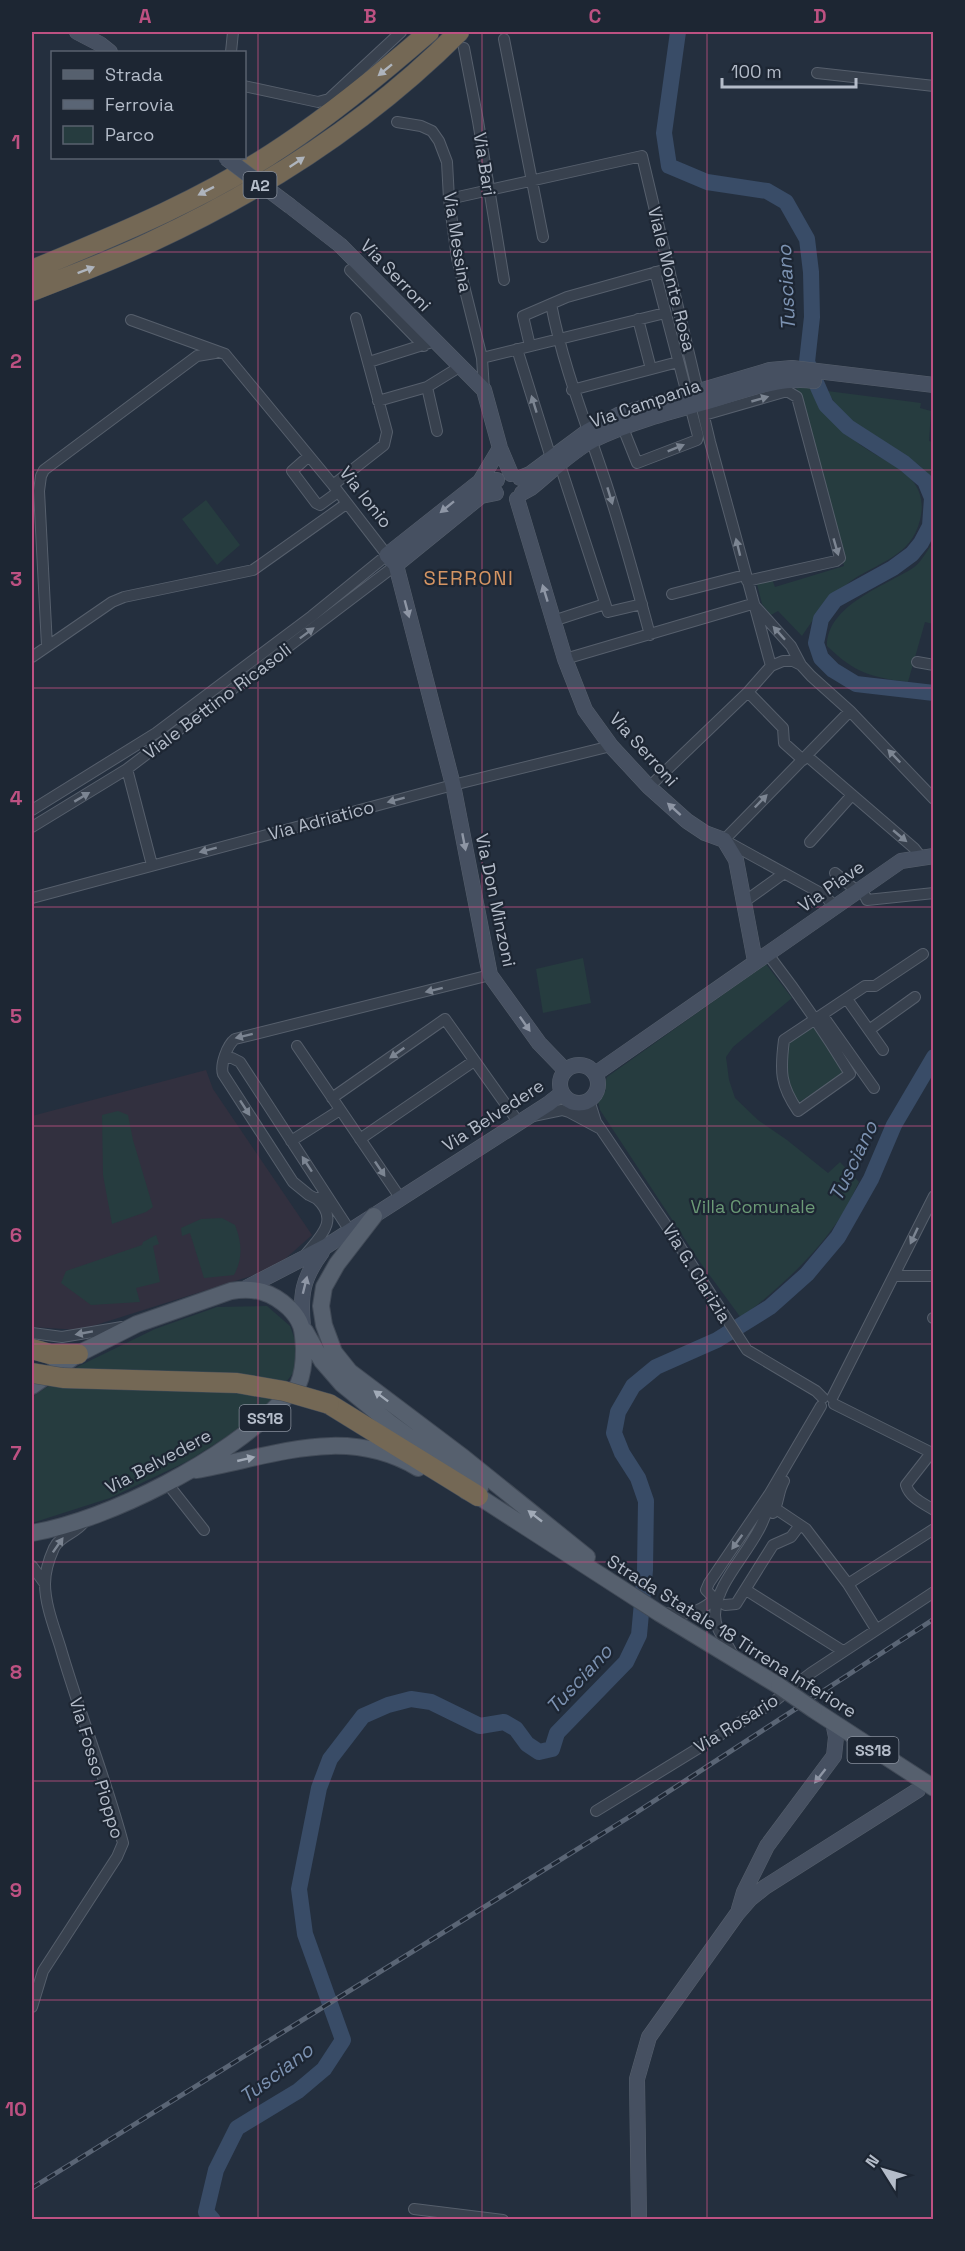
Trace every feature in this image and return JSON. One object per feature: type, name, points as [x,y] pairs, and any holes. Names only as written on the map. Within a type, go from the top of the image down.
[{"type":"highway","name":"A2","points":[[32,270],[146,222],[238,174],[285,146],[338,108],[429,32]]},
{"type":"highway","name":"A2","points":[[32,291],[155,241],[239,197],[296,163],[462,40]]},
{"type":"highway","points":[[32,1349],[50,1354],[78,1354]]},
{"type":"highway","points":[[32,1373],[63,1378],[237,1383],[284,1391],[329,1404],[478,1496]]},
{"type":"main road","points":[[374,1216],[337,1264],[324,1287],[321,1306],[324,1325],[334,1352],[350,1372],[464,1458],[536,1518],[580,1549],[610,1581]]},
{"type":"main road","name":"Via Belvedere","points":[[32,1386],[78,1354],[137,1324],[212,1297],[244,1289],[264,1291],[278,1299],[291,1310],[303,1327],[304,1362],[298,1385],[253,1428],[189,1471],[166,1483],[113,1508],[32,1533]]},
{"type":"main road","name":"Strada Statale 18 Tirrena Inferiore","points":[[303,1327],[322,1361],[342,1384],[390,1423],[483,1490],[509,1516]]},
{"type":"main road","name":"Strada Statale 18 Tirrena Inferiore","points":[[189,1471],[302,1447],[334,1445],[378,1451],[410,1463],[439,1480],[478,1496],[655,1610],[779,1686],[926,1789]]},
{"type":"street","points":[[77,32],[109,51]]},
{"type":"street","points":[[231,51],[233,32]]},
{"type":"street","points":[[246,86],[318,102],[328,99],[401,32]]},
{"type":"street","points":[[504,39],[543,237]]},
{"type":"street","name":"Via Bari","points":[[462,40],[504,280]]},
{"type":"street","points":[[817,74],[933,86]]},
{"type":"street","name":"Via Messina","points":[[397,122],[422,126],[432,131],[439,141],[447,162],[449,199],[457,258],[482,358],[484,390]]},
{"type":"street","name":"Viale Monte Rosa","points":[[532,180],[642,156],[669,268],[696,402]]},
{"type":"street","name":"Via Serroni","points":[[227,159],[340,245],[429,343],[461,366],[484,390],[500,448],[499,456],[565,659],[585,710],[611,746],[649,787],[687,821],[705,833],[724,840],[824,896],[835,907]]},
{"type":"street","points":[[449,199],[532,180]]},
{"type":"street","points":[[530,346],[523,316],[567,297],[669,268]]},
{"type":"street","points":[[350,270],[429,343],[369,362]]},
{"type":"street","points":[[655,273],[678,362],[696,402],[771,666]]},
{"type":"street","points":[[551,304],[572,390],[627,551],[650,634]]},
{"type":"street","points":[[482,358],[665,313]]},
{"type":"street","points":[[309,456],[292,471],[316,503],[320,505],[384,445],[387,432],[356,318]]},
{"type":"street","points":[[638,319],[651,369]]},
{"type":"street","name":"Via Ionio","points":[[131,320],[225,354],[391,560],[453,785]]},
{"type":"street","points":[[517,349],[608,612],[642,604]]},
{"type":"street","points":[[47,646],[39,491],[44,470],[197,356],[218,353]]},
{"type":"street","points":[[572,390],[678,362]]},
{"type":"street","points":[[378,401],[427,387],[461,366]]},
{"type":"street","name":"Via Campania","points":[[589,436],[623,428],[696,402],[770,370],[794,374]]},
{"type":"street","points":[[794,374],[933,394]]},
{"type":"street","name":"Via Campania","points":[[391,560],[481,496],[509,485],[556,461],[618,415],[696,402],[774,382],[794,374]]},
{"type":"street","points":[[830,379],[933,385]]},
{"type":"street","points":[[427,387],[437,430]]},
{"type":"street","points":[[672,594],[836,561],[840,558],[797,397],[787,391],[696,402]]},
{"type":"street","points":[[623,428],[637,464],[697,440],[696,402]]},
{"type":"street","points":[[391,560],[479,483],[500,448]]},
{"type":"street","points":[[479,483],[509,485]]},
{"type":"street","points":[[32,657],[112,602],[124,597],[253,570],[346,504]]},
{"type":"street","name":"Viale Bettino Ricasoli","points":[[32,827],[127,769],[391,560]]},
{"type":"street","name":"Viale Bettino Ricasoli","points":[[32,810],[156,733],[391,560]]},
{"type":"street","points":[[553,621],[605,604]]},
{"type":"street","points":[[565,659],[752,604]]},
{"type":"street","points":[[752,604],[791,646],[801,665]]},
{"type":"street","points":[[649,787],[748,692],[771,666],[783,661],[793,661],[801,665],[850,711],[933,799]]},
{"type":"street","points":[[917,662],[933,665]]},
{"type":"street","points":[[748,692],[783,728],[784,743],[927,856]]},
{"type":"street","points":[[850,711],[724,840],[736,860],[744,902],[761,957],[820,1018],[874,1088]]},
{"type":"street","name":"Via Adriatico","points":[[32,898],[453,785],[611,746]]},
{"type":"street","points":[[127,769],[152,865]]},
{"type":"street","name":"Via Don Minzoni","points":[[453,785],[490,975],[539,1043],[565,1071]]},
{"type":"street","points":[[810,842],[852,795]]},
{"type":"street","name":"Via Piave","points":[[761,957],[901,861],[927,856]]},
{"type":"street","points":[[835,873],[859,890],[867,900],[933,893]]},
{"type":"street","points":[[744,902],[783,874]]},
{"type":"street","points":[[820,1018],[850,1074],[798,1111],[787,1095],[782,1076],[784,1040],[865,986],[875,986],[923,954]]},
{"type":"street","points":[[596,1074],[761,957]]},
{"type":"street","points":[[322,1197],[309,1196],[293,1182],[223,1074],[222,1064],[228,1047],[235,1039],[490,975]]},
{"type":"street","points":[[869,1030],[915,997]]},
{"type":"street","points":[[847,999],[883,1050]]},
{"type":"street","points":[[332,1098],[445,1019],[474,1060],[524,1119],[562,1110],[599,1126]]},
{"type":"street","points":[[297,1046],[400,1199]]},
{"type":"street","points":[[226,1058],[240,1062],[291,1141],[322,1197],[350,1231]]},
{"type":"street","points":[[360,1139],[474,1060]]},
{"type":"street","points":[[587,1066],[596,1074],[598,1088],[582,1102],[565,1098],[560,1081],[570,1067],[587,1066]]},
{"type":"street","name":"Via Belvedere","points":[[244,1289],[326,1247],[562,1093]]},
{"type":"street","name":"Via G. Clarizia","points":[[582,1102],[747,1350],[816,1391],[828,1403],[932,1453]]},
{"type":"street","points":[[291,1141],[340,1110]]},
{"type":"street","points":[[262,1134],[280,1123]]},
{"type":"street","points":[[655,1610],[678,1615],[694,1613],[706,1606],[776,1509],[781,1486],[928,1215],[933,1196]]},
{"type":"street","points":[[301,1260],[321,1237],[327,1226],[322,1197]]},
{"type":"street","name":"Via Belvedere","points":[[303,1327],[301,1305],[303,1285],[309,1269],[326,1247]]},
{"type":"street","points":[[895,1276],[933,1276]]},
{"type":"street","points":[[32,1333],[62,1337],[137,1324]]},
{"type":"street","points":[[715,1594],[706,1590],[709,1583],[828,1403]]},
{"type":"street","points":[[932,1453],[906,1485],[908,1492],[933,1510]]},
{"type":"street","points":[[166,1483],[204,1530]]},
{"type":"street","points":[[755,1538],[769,1509],[770,1493]]},
{"type":"street","points":[[776,1509],[806,1529],[848,1584],[876,1629]]},
{"type":"street","points":[[45,1584],[48,1565],[55,1546],[63,1537],[80,1528],[88,1517]]},
{"type":"street","points":[[725,1605],[736,1604],[774,1545],[791,1537],[800,1525]]},
{"type":"street","points":[[848,1584],[933,1529]]},
{"type":"street","points":[[32,1566],[45,1584]]},
{"type":"street","name":"Via Fosso Pioppo","points":[[32,2005],[43,1971],[117,1857],[123,1843],[61,1652],[45,1584]]},
{"type":"street","points":[[746,1590],[843,1651]]},
{"type":"street","name":"Via Rosario","points":[[596,1811],[772,1703],[843,1651],[933,1592]]},
{"type":"street","points":[[715,1594],[715,1617],[718,1631],[734,1658]]},
{"type":"street","points":[[737,1914],[748,1884],[767,1846],[834,1756],[837,1747],[833,1722]]},
{"type":"street","points":[[639,2220],[637,2079],[649,2037],[750,1899],[765,1887],[926,1789]]},
{"type":"street","points":[[32,1980],[43,1971]]},
{"type":"street","points":[[414,2209],[503,2220]]},
{"type":"shaded area","points":[[206,1070],[213,1089],[312,1235],[285,1259],[261,1273],[80,1330],[32,1327],[32,1116]]},
{"type":"green space","points":[[796,386],[814,389],[825,410],[847,434],[911,479],[919,490],[922,503],[916,532],[901,551],[861,574],[837,593],[802,636],[778,611],[771,615],[762,604],[757,584],[772,579],[775,587],[844,566]]},
{"type":"green space","points":[[827,391],[921,403],[920,408],[931,411],[929,441],[933,442],[933,482],[920,466],[856,425],[838,407]]},
{"type":"green space","points":[[206,500],[240,545],[217,565],[182,519]]},
{"type":"green space","points":[[933,543],[933,624],[925,622],[908,682],[873,676],[855,668],[827,646],[836,619],[847,608],[873,590],[916,566]]},
{"type":"green space","points":[[583,958],[591,1003],[543,1013],[536,969]]},
{"type":"green space","name":"Villa Comunale","points":[[766,964],[792,998],[733,1047],[726,1057],[729,1080],[735,1098],[758,1120],[828,1173],[840,1162],[859,1182],[844,1211],[808,1258],[783,1283],[741,1318],[700,1262],[600,1110],[598,1101],[606,1090],[604,1087],[607,1077]]},
{"type":"green space","points":[[814,1025],[843,1074],[798,1103],[787,1075],[787,1044]]},
{"type":"green space","points":[[118,1111],[128,1115],[153,1207],[146,1212],[112,1224],[103,1175],[102,1115]]},
{"type":"green space","points":[[222,1218],[235,1225],[240,1244],[239,1263],[234,1275],[204,1278],[190,1233],[182,1236],[181,1228],[201,1219]]},
{"type":"green space","points":[[156,1235],[159,1244],[153,1246],[160,1282],[136,1288],[140,1302],[91,1305],[61,1283],[66,1271],[142,1245],[143,1242]]},
{"type":"green space","points":[[267,1306],[290,1326],[298,1348],[294,1372],[266,1407],[226,1437],[188,1461],[110,1498],[32,1523],[32,1397],[79,1366],[155,1329],[217,1307]]},
{"type":"waterway","name":"Tusciano","points":[[678,32],[664,133],[669,166],[707,182],[767,191],[786,202],[807,239],[811,272],[812,317],[807,362],[826,405],[848,427],[904,463],[925,481],[932,498],[930,526],[912,554],[893,568],[835,600],[821,619],[816,643],[821,658],[833,670],[856,684],[934,693]]},
{"type":"waterway","name":"Tusciano","points":[[213,2220],[206,2212],[216,2170],[237,2128],[298,2091],[324,2069],[343,2040],[305,1934],[299,1889],[319,1788],[330,1759],[363,1716],[388,1705],[411,1699],[431,1702],[480,1726],[504,1722],[516,1729],[527,1744],[539,1752],[552,1749],[557,1733],[626,1662],[639,1635],[645,1570],[646,1501],[638,1478],[622,1453],[614,1433],[618,1412],[633,1386],[656,1367],[717,1340],[770,1307],[807,1274],[838,1237],[871,1179],[894,1125],[934,1057]]},
{"type":"railway","points":[[32,2188],[634,1814],[934,1619]]},
{"type":"district","name":"SERRONI","points":[[469,578]]}]
